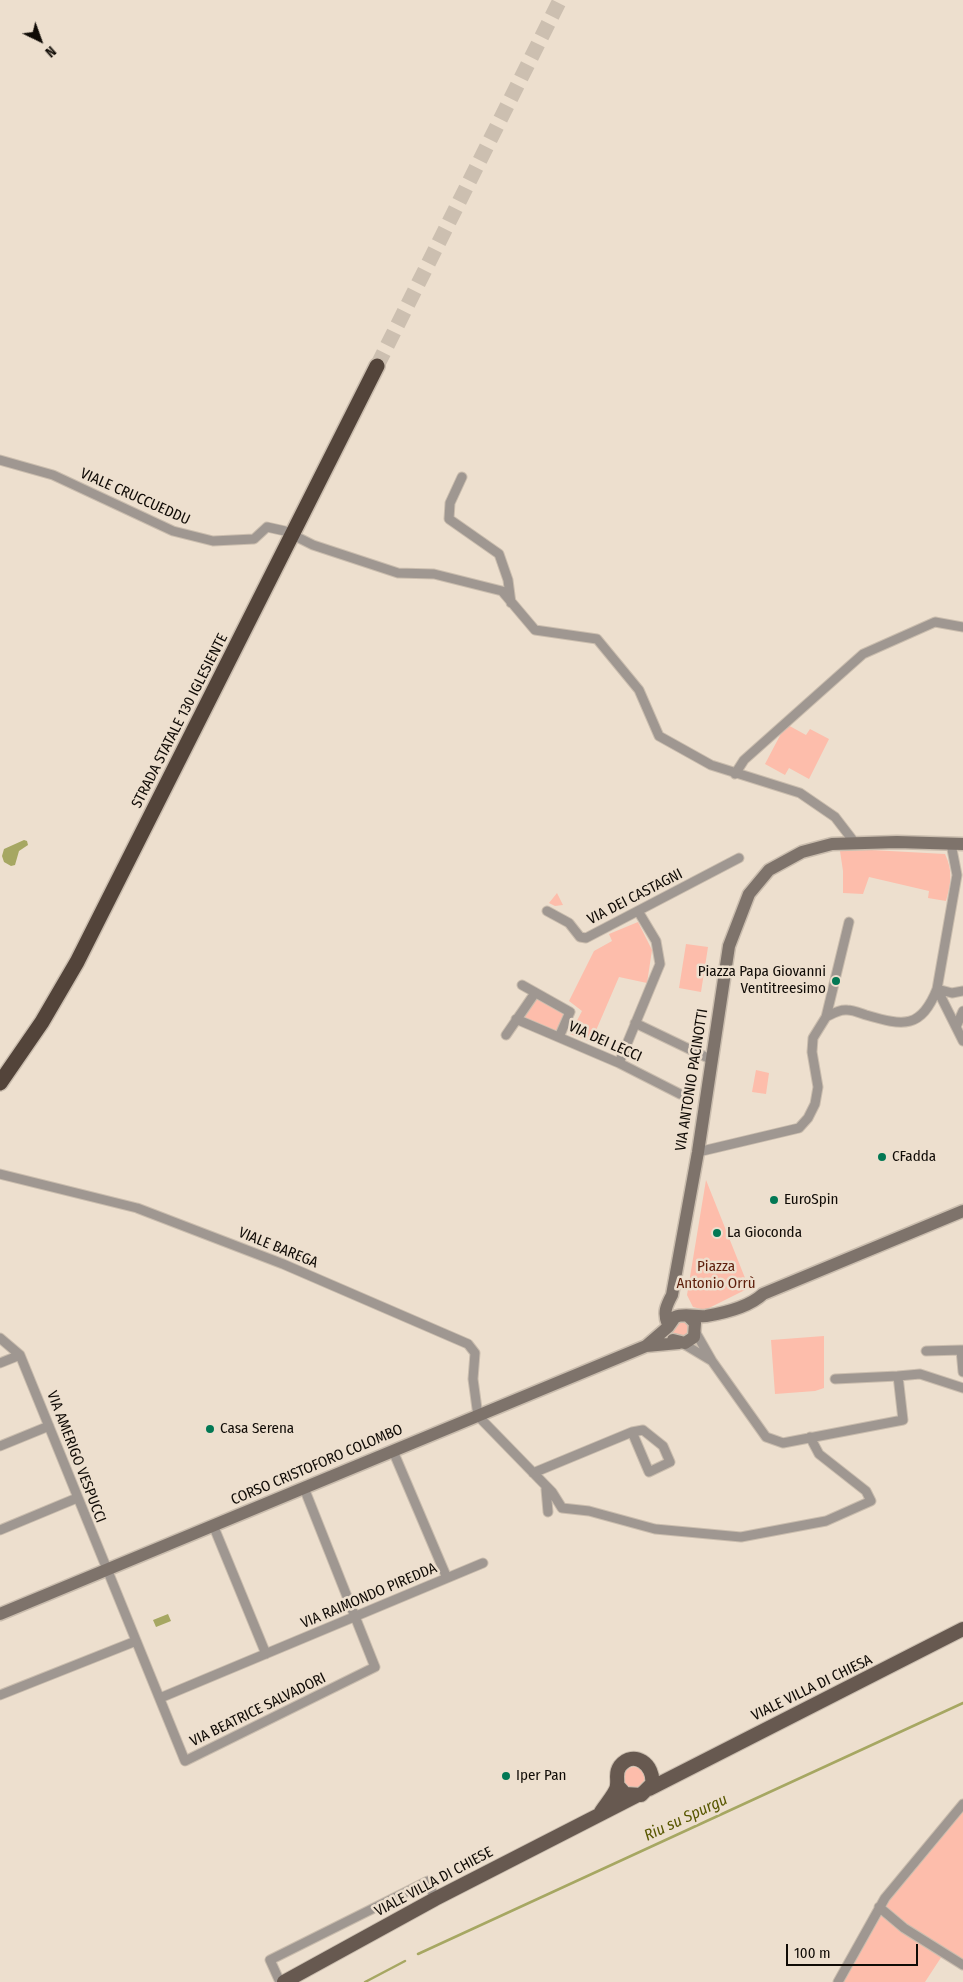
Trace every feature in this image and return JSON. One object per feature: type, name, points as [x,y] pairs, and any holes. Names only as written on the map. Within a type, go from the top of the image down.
[{"type":"highway","name":"STRADA STATALE 130 IGLESIENTE","points":[[0,1084],[42,1022],[77,962],[376,366]]},
{"type":"main road","name":"VIALE VILLA DI CHIESA","points":[[601,1812],[963,1629]]},
{"type":"main road","points":[[639,1759],[652,1772],[652,1784],[643,1792],[625,1794],[616,1780],[618,1768],[627,1761],[639,1759]]},
{"type":"main road","points":[[652,1772],[674,1775]]},
{"type":"main road","points":[[601,1812],[618,1785]]},
{"type":"main road","name":"VIALE VILLA DI CHIESE","points":[[284,1982],[435,1899],[601,1812]]},
{"type":"street","name":"VIALE CRUCCUEDDU","points":[[0,460],[52,475],[165,528],[199,538],[212,541],[254,539],[267,527],[285,531]]},
{"type":"street","points":[[462,477],[450,503],[449,519],[499,554],[508,580],[512,603]]},
{"type":"street","points":[[297,537],[312,545],[398,573],[434,574],[502,591],[535,630],[597,639],[639,690],[659,736],[710,765],[800,793],[836,817],[855,843]]},
{"type":"street","points":[[735,774],[744,760],[864,654],[935,622],[963,626]]},
{"type":"street","name":"VIA ANTONIO PACINOTTI","points":[[668,1326],[664,1316],[666,1305],[672,1294],[698,1152],[729,946],[749,894],[770,870],[802,852],[832,844],[957,844]]},
{"type":"street","points":[[826,1017],[837,1011],[848,1010],[891,1022],[907,1022],[922,1016],[931,1003],[937,989],[957,875],[957,844]]},
{"type":"street","name":"VIA DEI CASTAGNI","points":[[547,911],[570,923],[580,936],[586,938],[739,858]]},
{"type":"street","points":[[957,875],[963,866]]},
{"type":"street","points":[[619,1063],[659,970],[661,957],[656,941],[638,910]]},
{"type":"street","points":[[698,1152],[799,1128],[808,1118],[815,1104],[818,1087],[812,1052],[813,1038],[826,1017],[849,922]]},
{"type":"street","points":[[522,984],[570,1012],[559,1037]]},
{"type":"street","points":[[937,989],[952,993],[963,991]]},
{"type":"street","points":[[937,989],[963,1041]]},
{"type":"street","points":[[506,1035],[535,993]]},
{"type":"street","points":[[956,1027],[963,1011]]},
{"type":"street","name":"VIA DEI LECCI","points":[[516,1019],[619,1063],[680,1094]]},
{"type":"street","points":[[635,1023],[712,1060]]},
{"type":"street","name":"VIALE BAREGA","points":[[0,1174],[137,1208],[283,1264],[468,1344],[475,1353],[474,1379],[478,1416]]},
{"type":"street","points":[[686,1315],[705,1316],[734,1309],[756,1300],[763,1294],[963,1211]]},
{"type":"street","points":[[756,1300],[760,1302],[963,1217]]},
{"type":"street","points":[[672,1294],[676,1308],[695,1323],[696,1333],[712,1361],[766,1437],[783,1443],[903,1420],[898,1376]]},
{"type":"street","points":[[681,1343],[689,1342],[696,1333],[734,1309]]},
{"type":"street","name":"CORSO CRISTOFORO COLOMBO","points":[[646,1346],[675,1317],[686,1315]]},
{"type":"street","points":[[668,1326],[672,1339],[712,1361]]},
{"type":"street","points":[[0,1338],[20,1355],[0,1363]]},
{"type":"street","name":"CORSO CRISTOFORO COLOMBO","points":[[0,1614],[646,1346],[681,1343]]},
{"type":"street","points":[[926,1351],[962,1350],[963,1372]]},
{"type":"street","name":"VIA AMERIGO VESPUCCI","points":[[20,1355],[136,1641]]},
{"type":"street","points":[[835,1379],[920,1374],[963,1388]]},
{"type":"street","points":[[478,1416],[546,1489],[552,1492],[562,1508],[590,1511],[651,1527],[741,1537],[826,1521],[871,1501],[866,1490],[819,1454],[810,1437]]},
{"type":"street","points":[[0,1446],[49,1426]]},
{"type":"street","points":[[533,1473],[632,1432],[643,1430],[663,1446],[670,1462],[649,1472],[632,1432]]},
{"type":"street","points":[[393,1451],[447,1578]]},
{"type":"street","points":[[304,1488],[354,1617]]},
{"type":"street","points":[[546,1489],[548,1512]]},
{"type":"street","points":[[0,1530],[77,1498]]},
{"type":"street","points":[[213,1526],[266,1654]]},
{"type":"street","name":"VIA RAIMONDO PIREDDA","points":[[160,1698],[483,1562]]},
{"type":"street","name":"VIA BEATRICE SALVADORI","points":[[136,1641],[185,1761],[375,1667],[354,1617]]},
{"type":"street","points":[[0,1696],[136,1641]]},
{"type":"street","points":[[838,1982],[879,1907],[963,1804]]},
{"type":"street","points":[[280,1982],[270,1960],[428,1881],[435,1899]]},
{"type":"street","points":[[879,1907],[904,1928],[963,1965]]},
{"type":"green space","points":[[786,724],[806,735],[810,729],[829,739],[809,779],[789,768],[785,775],[765,764]]},
{"type":"green space","points":[[871,850],[945,854],[950,877],[946,901],[928,898],[929,891],[869,877],[863,894],[843,893],[843,871],[840,851]]},
{"type":"green space","points":[[557,893],[563,905],[555,906],[549,903]]},
{"type":"green space","points":[[638,922],[652,950],[647,983],[619,977],[591,1042],[570,1034],[582,1011],[569,1001],[594,951],[612,941],[609,934]]},
{"type":"green space","points":[[686,944],[708,947],[701,992],[679,988]]},
{"type":"green space","points":[[536,997],[567,1014],[558,1033],[524,1018]]},
{"type":"green space","points":[[756,1070],[769,1073],[766,1094],[752,1092]]},
{"type":"green space","name":"Piazza Antonio Orrù","points":[[706,1180],[749,1288],[705,1310],[693,1307],[687,1295]]},
{"type":"green space","points":[[688,1320],[690,1337],[673,1336],[670,1330],[672,1324]]},
{"type":"green space","points":[[824,1336],[824,1388],[815,1391],[775,1394],[771,1340]]},
{"type":"green space","points":[[634,1767],[642,1770],[645,1778],[642,1786],[634,1789],[626,1786],[623,1778],[626,1770]]},
{"type":"green space","points":[[963,1811],[963,1960],[912,1929],[887,1909],[886,1904]]},
{"type":"green space","points":[[880,1914],[942,1956],[925,1982],[843,1982]]},
{"type":"shaded area","points":[[24,840],[27,841],[28,845],[19,851],[15,865],[11,866],[4,862],[2,856],[4,849]]},
{"type":"shaded area","points":[[168,1614],[171,1621],[156,1627],[153,1620]]},
{"type":"waterway","name":"Riu su Spurgu","points":[[418,1954],[963,1703]]},
{"type":"waterway","name":"Riu su Spurgu","points":[[365,1982],[405,1961]]},
{"type":"tunnel","points":[[377,366],[560,0]]},
{"type":"place","name":"Piazza Papa Giovanni Ventitreesimo","points":[[836,981]]},
{"type":"place","name":"CFadda","points":[[882,1157]]},
{"type":"place","name":"EuroSpin","points":[[774,1200]]},
{"type":"place","name":"La Gioconda","points":[[717,1233]]},
{"type":"place","name":"Casa Serena","points":[[210,1429]]},
{"type":"place","name":"Iper Pan","points":[[506,1776]]}]
